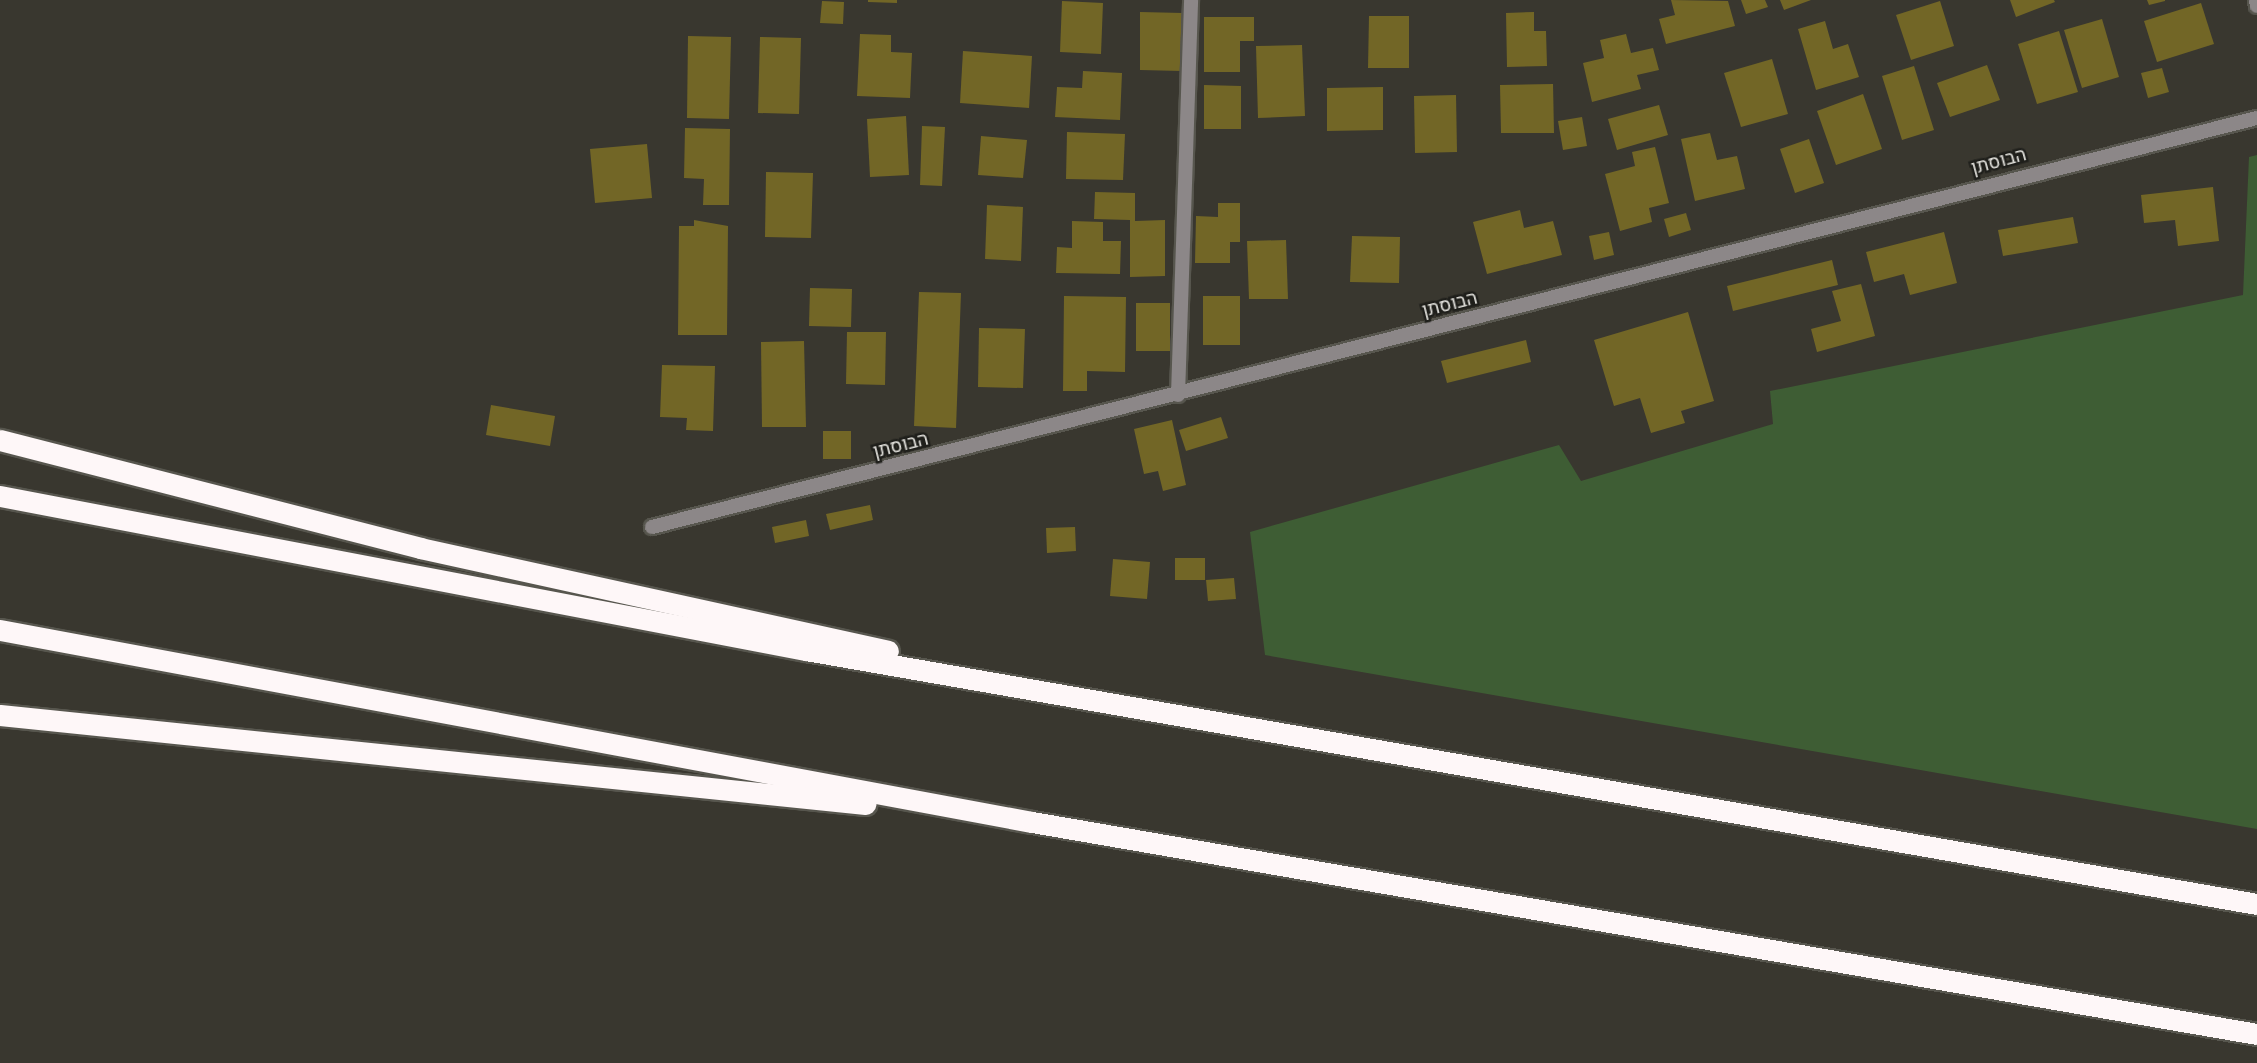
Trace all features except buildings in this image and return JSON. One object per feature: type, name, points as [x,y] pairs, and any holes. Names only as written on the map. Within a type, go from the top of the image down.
[{"type":"highway","points":[[0,440],[420,548],[1188,716]]},
{"type":"highway","points":[[0,496],[1188,716],[2257,904]]},
{"type":"highway","points":[[0,631],[1032,822],[2257,1034]]},
{"type":"highway","points":[[0,715],[1032,822]]},
{"type":"street","points":[[1178,395],[1191,0]]},
{"type":"street","points":[[2256,0],[2257,6]]},
{"type":"street","name":"הבוסתן","points":[[652,527],[2257,118]]},
{"type":"green space","points":[[2257,155],[2257,829],[1265,655],[1250,532],[1559,445],[1581,481],[1773,424],[1770,391],[2243,295],[2249,157]]}]
